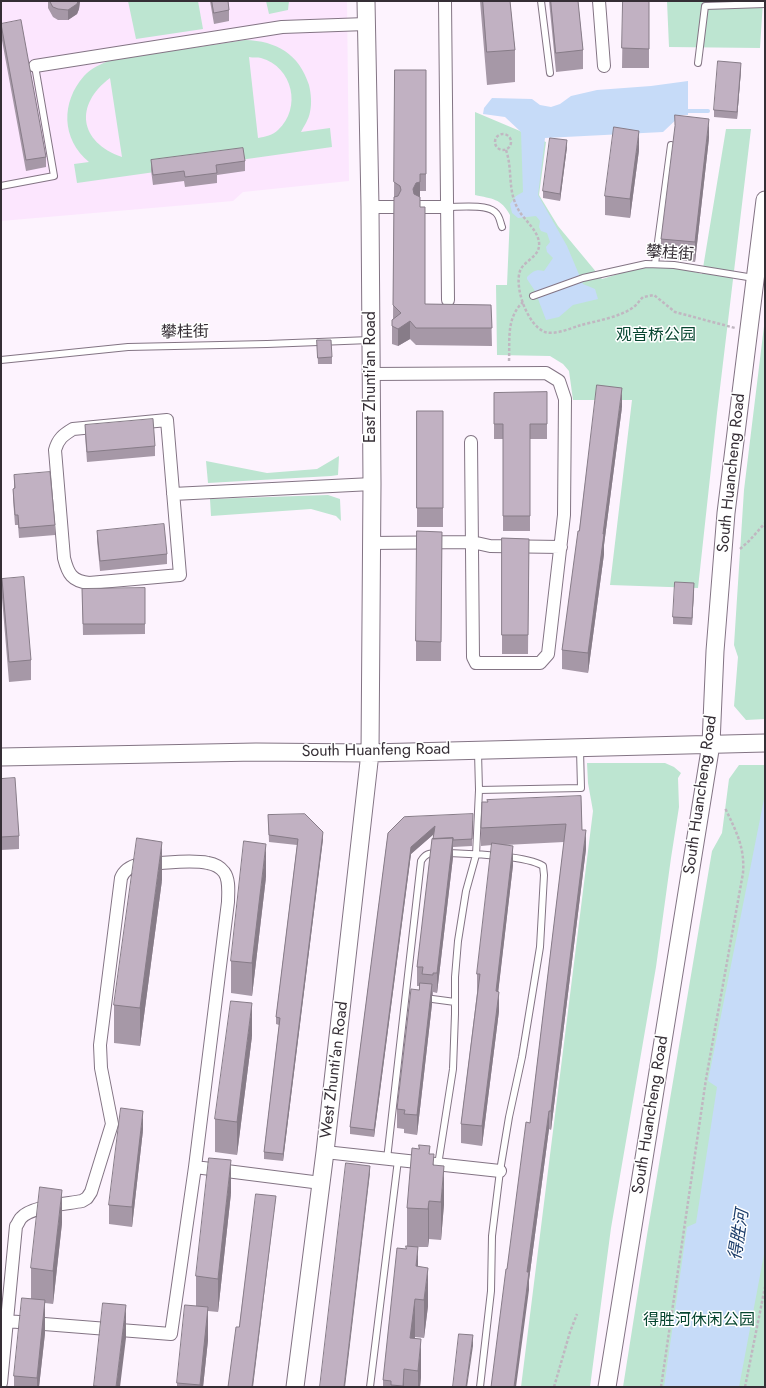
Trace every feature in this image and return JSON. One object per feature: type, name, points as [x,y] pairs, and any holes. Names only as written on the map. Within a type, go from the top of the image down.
[{"type":"main road","name":"East Zhunti'an Road","points":[[366,1],[370,207],[372,484],[370,753]]},
{"type":"main road","name":"South Huancheng Road","points":[[607,1387],[711,744],[715,650],[726,512],[765,200]]},
{"type":"main road","name":"South Huanfeng Road","points":[[1,757],[256,752],[370,753],[758,743]]},
{"type":"main road","name":"West Zhunti'an Road","points":[[295,1387],[325,1152],[370,753]]},
{"type":"street","points":[[445,1],[448,300]]},
{"type":"street","points":[[599,1],[604,66]]},
{"type":"street","points":[[35,66],[282,27],[366,24]]},
{"type":"street","points":[[370,207],[394,207]]},
{"type":"street","points":[[420,207],[448,207]]},
{"type":"street","points":[[371,374],[546,373],[559,382],[565,399],[564,515],[548,654],[540,663],[476,663],[473,657],[471,442]]},
{"type":"street","points":[[167,420],[173,494],[180,575],[89,583],[80,582],[72,576],[66,567],[64,558],[55,450],[58,440],[63,434],[72,429],[167,420]]},
{"type":"street","points":[[173,494],[372,484]]},
{"type":"street","points":[[371,543],[472,542],[490,546],[561,547]]},
{"type":"street","points":[[1,1383],[6,1321],[16,1226],[20,1218],[28,1213],[39,1209],[82,1201],[87,1198],[91,1192],[111,1130],[111,1118],[101,1068],[100,1045],[120,878],[127,869],[141,863],[206,863],[216,865],[224,872],[227,880],[229,891],[228,902],[195,1167],[171,1334],[6,1321]]},
{"type":"street","points":[[325,1152],[500,1171]]},
{"type":"street","points":[[195,1167],[321,1183]]},
{"type":"lane","points":[[541,1],[550,73]]},
{"type":"lane","points":[[698,64],[705,6],[765,4]]},
{"type":"lane","points":[[1,186],[54,176],[35,66]]},
{"type":"lane","points":[[655,264],[671,145]]},
{"type":"lane","points":[[448,207],[490,208],[500,218],[502,227]]},
{"type":"lane","name":"攀桂街","points":[[533,296],[583,278],[631,266],[646,264],[674,265],[755,278]]},
{"type":"lane","name":"攀桂街","points":[[1,360],[128,347],[370,340]]},
{"type":"lane","points":[[479,790],[580,788],[580,747]]},
{"type":"lane","points":[[438,1165],[453,1069],[455,977],[458,941],[466,891],[476,855],[479,790],[478,750]]},
{"type":"lane","points":[[370,1387],[406,996],[421,861],[424,856],[432,853],[511,858],[536,862],[543,866],[544,875],[540,947],[522,1057],[509,1117],[500,1171],[492,1236],[491,1291],[480,1387]]},
{"type":"lane","points":[[406,996],[413,997]]},
{"type":"lane","points":[[420,998],[455,1002]]},
{"type":"path","points":[[501,134],[508,135],[512,141],[509,148],[506,150],[499,149],[495,143],[498,136],[501,134]]},
{"type":"path","points":[[506,150],[509,161],[513,198],[518,209],[537,236],[539,243],[539,248],[536,255],[523,266],[520,272],[518,284],[520,296],[530,317],[544,332],[550,333],[564,331],[622,313],[634,306],[643,297],[654,296],[675,312],[749,332]]},
{"type":"path","points":[[509,373],[510,323],[515,310],[533,296]]},
{"type":"path","points":[[740,548],[765,523]]},
{"type":"path","points":[[661,1387],[706,1079],[743,873],[743,851],[725,808]]},
{"type":"path","points":[[745,1387],[765,1287]]},
{"type":"path","points":[[554,1387],[570,1332],[577,1314]]},
{"type":"shaded area","points":[[1,1],[347,1],[349,181],[243,192],[233,201],[1,221]]},
{"type":"green space","points":[[128,1],[198,1],[203,29],[136,39]]},
{"type":"green space","points":[[266,1],[289,1],[288,10],[269,14]]},
{"type":"green space","points":[[667,1],[763,1],[760,48],[669,47]]},
{"type":"green space","points":[[245,40],[267,43],[285,51],[293,57],[305,74],[309,85],[311,109],[309,117],[301,132],[330,128],[332,147],[77,183],[74,164],[89,162],[73,143],[69,132],[67,120],[71,97],[76,86],[87,73],[96,66],[111,60]],"holes":[[[249,57],[261,58],[272,63],[281,70],[287,79],[292,100],[290,111],[278,130],[274,133],[258,138]],[[110,78],[122,157],[108,150],[97,142],[90,133],[86,122],[87,111],[91,100],[98,89]]]},
{"type":"green space","name":"观音桥公园","points":[[475,112],[546,142],[539,195],[558,226],[602,279],[644,266],[683,269],[702,274],[726,129],[751,129],[698,588],[610,585],[632,400],[573,400],[569,371],[563,364],[550,356],[497,355],[496,285],[507,285],[510,215],[507,209],[496,200],[475,195]]},
{"type":"green space","points":[[765,318],[765,719],[746,720],[734,706],[738,657],[734,645],[744,490]]},
{"type":"green space","points":[[339,456],[338,475],[208,483],[206,461],[267,473],[317,469]]},
{"type":"green space","points":[[328,495],[340,499],[341,521],[336,516],[311,509],[211,516],[210,499]]},
{"type":"green space","name":"得胜河休闲公园","points":[[587,763],[665,763],[674,767],[681,773],[678,778],[679,807],[656,967],[611,1228],[590,1387],[521,1387],[593,811],[588,783]]},
{"type":"green space","name":"得胜河休闲公园","points":[[739,765],[765,765],[765,1387],[623,1387],[647,1235],[712,851],[722,833],[729,779]]},
{"type":"water","points":[[688,81],[688,115],[681,115],[663,132],[545,138],[538,195],[567,246],[583,284],[595,289],[598,299],[573,305],[559,317],[546,320],[535,291],[527,277],[535,271],[544,271],[553,258],[547,252],[546,247],[550,242],[547,233],[541,231],[539,227],[540,221],[536,216],[518,218],[512,213],[510,204],[516,196],[523,192],[521,132],[505,117],[483,114],[484,108],[492,98],[532,99],[540,105],[551,107],[560,104],[571,96],[597,90],[651,86]]},
{"type":"water","name":"得胜河","points":[[765,794],[765,1249],[739,1387],[664,1387],[687,1227],[696,1223],[717,1087],[708,1081]]},
{"type":"building","points":[[50,1],[78,1],[77,4],[68,10],[53,7]]},
{"type":"building","points":[[212,1],[228,1],[229,10],[214,13]]},
{"type":"building","points":[[483,1],[510,1],[515,50],[487,52]]},
{"type":"building","points":[[551,1],[578,1],[583,50],[556,53]]},
{"type":"building","points":[[623,1],[649,1],[649,49],[622,48]]},
{"type":"building","points":[[21,20],[46,157],[26,160],[1,24]]},
{"type":"building","points":[[718,61],[741,63],[737,112],[714,110]]},
{"type":"building","points":[[395,70],[426,70],[426,174],[420,174],[420,182],[416,183],[413,189],[414,194],[420,197],[420,207],[425,207],[425,304],[491,305],[492,328],[416,328],[410,321],[398,329],[392,326],[392,320],[401,313],[393,305],[394,197],[398,196],[401,190],[400,186],[394,182]]},
{"type":"building","points":[[675,115],[709,119],[695,242],[661,239],[675,126]]},
{"type":"building","points":[[614,127],[639,131],[630,199],[605,196]]},
{"type":"building","points":[[550,138],[567,140],[560,194],[543,191]]},
{"type":"building","points":[[243,148],[245,161],[216,165],[217,173],[185,177],[184,171],[153,175],[151,160]]},
{"type":"building","points":[[317,340],[331,340],[332,357],[318,358]]},
{"type":"building","points":[[597,385],[622,388],[588,653],[562,650],[579,531]]},
{"type":"building","points":[[547,392],[547,424],[530,424],[530,516],[503,516],[503,424],[494,424],[494,393]]},
{"type":"building","points":[[417,411],[443,411],[443,508],[417,508]]},
{"type":"building","points":[[153,419],[155,446],[87,452],[85,425]]},
{"type":"building","points":[[50,472],[55,525],[19,528],[18,515],[15,515],[13,489],[15,488],[14,475]]},
{"type":"building","points":[[164,524],[167,554],[100,561],[97,531]]},
{"type":"building","points":[[417,531],[442,532],[441,642],[416,641]]},
{"type":"building","points":[[502,538],[529,539],[528,635],[502,635]]},
{"type":"building","points":[[24,577],[31,660],[9,662],[2,579]]},
{"type":"building","points":[[675,582],[694,583],[692,618],[673,617]]},
{"type":"building","points":[[145,588],[145,624],[83,624],[82,589]]},
{"type":"building","points":[[15,778],[19,836],[1,837],[1,779]]},
{"type":"building","points":[[581,796],[582,830],[586,830],[551,1111],[549,1111],[527,1272],[529,1272],[514,1387],[491,1387],[526,1122],[530,1123],[566,824],[481,828],[482,802],[488,802],[487,800]]},
{"type":"building","points":[[305,814],[323,832],[283,1154],[264,1152],[280,1018],[276,1017],[298,839],[269,835],[268,815]]},
{"type":"building","points":[[473,814],[472,839],[433,839],[435,826],[411,847],[374,1130],[350,1127],[388,833],[404,817]]},
{"type":"building","points":[[137,838],[162,842],[140,1008],[114,1005]]},
{"type":"building","points":[[453,838],[437,973],[433,973],[433,975],[422,974],[423,967],[417,967],[432,839]]},
{"type":"building","points":[[244,841],[266,844],[252,963],[231,961]]},
{"type":"building","points":[[492,843],[513,846],[496,991],[499,992],[482,1126],[461,1124],[480,974],[477,974]]},
{"type":"building","points":[[420,983],[432,984],[417,1115],[404,1114],[405,1110],[397,1109],[411,989],[419,990]]},
{"type":"building","points":[[231,1001],[252,1003],[237,1122],[215,1119]]},
{"type":"building","points":[[121,1108],[143,1111],[132,1207],[109,1205]]},
{"type":"building","points":[[419,1145],[430,1146],[429,1154],[434,1154],[433,1165],[444,1166],[441,1202],[429,1201],[428,1209],[407,1208],[412,1148],[419,1149]]},
{"type":"building","points":[[209,1158],[231,1160],[218,1279],[196,1276]]},
{"type":"building","points":[[346,1163],[370,1166],[344,1387],[320,1387]]},
{"type":"building","points":[[40,1187],[62,1190],[53,1271],[31,1268]]},
{"type":"building","points":[[256,1194],[276,1196],[252,1387],[228,1387],[236,1327],[239,1327]]},
{"type":"building","points":[[406,1246],[418,1247],[416,1266],[428,1268],[424,1300],[415,1299],[410,1338],[421,1339],[418,1371],[404,1369],[403,1386],[391,1385],[391,1381],[383,1380],[397,1248],[406,1249]]},
{"type":"building","points":[[22,1298],[45,1300],[37,1378],[14,1376]]},
{"type":"building","points":[[103,1303],[126,1305],[116,1387],[94,1386]]},
{"type":"building","points":[[185,1305],[208,1307],[200,1385],[177,1383]]},
{"type":"building","points":[[459,1334],[473,1335],[466,1387],[453,1387]]},
{"type":"waterway","points":[[684,111],[708,111]]}]
